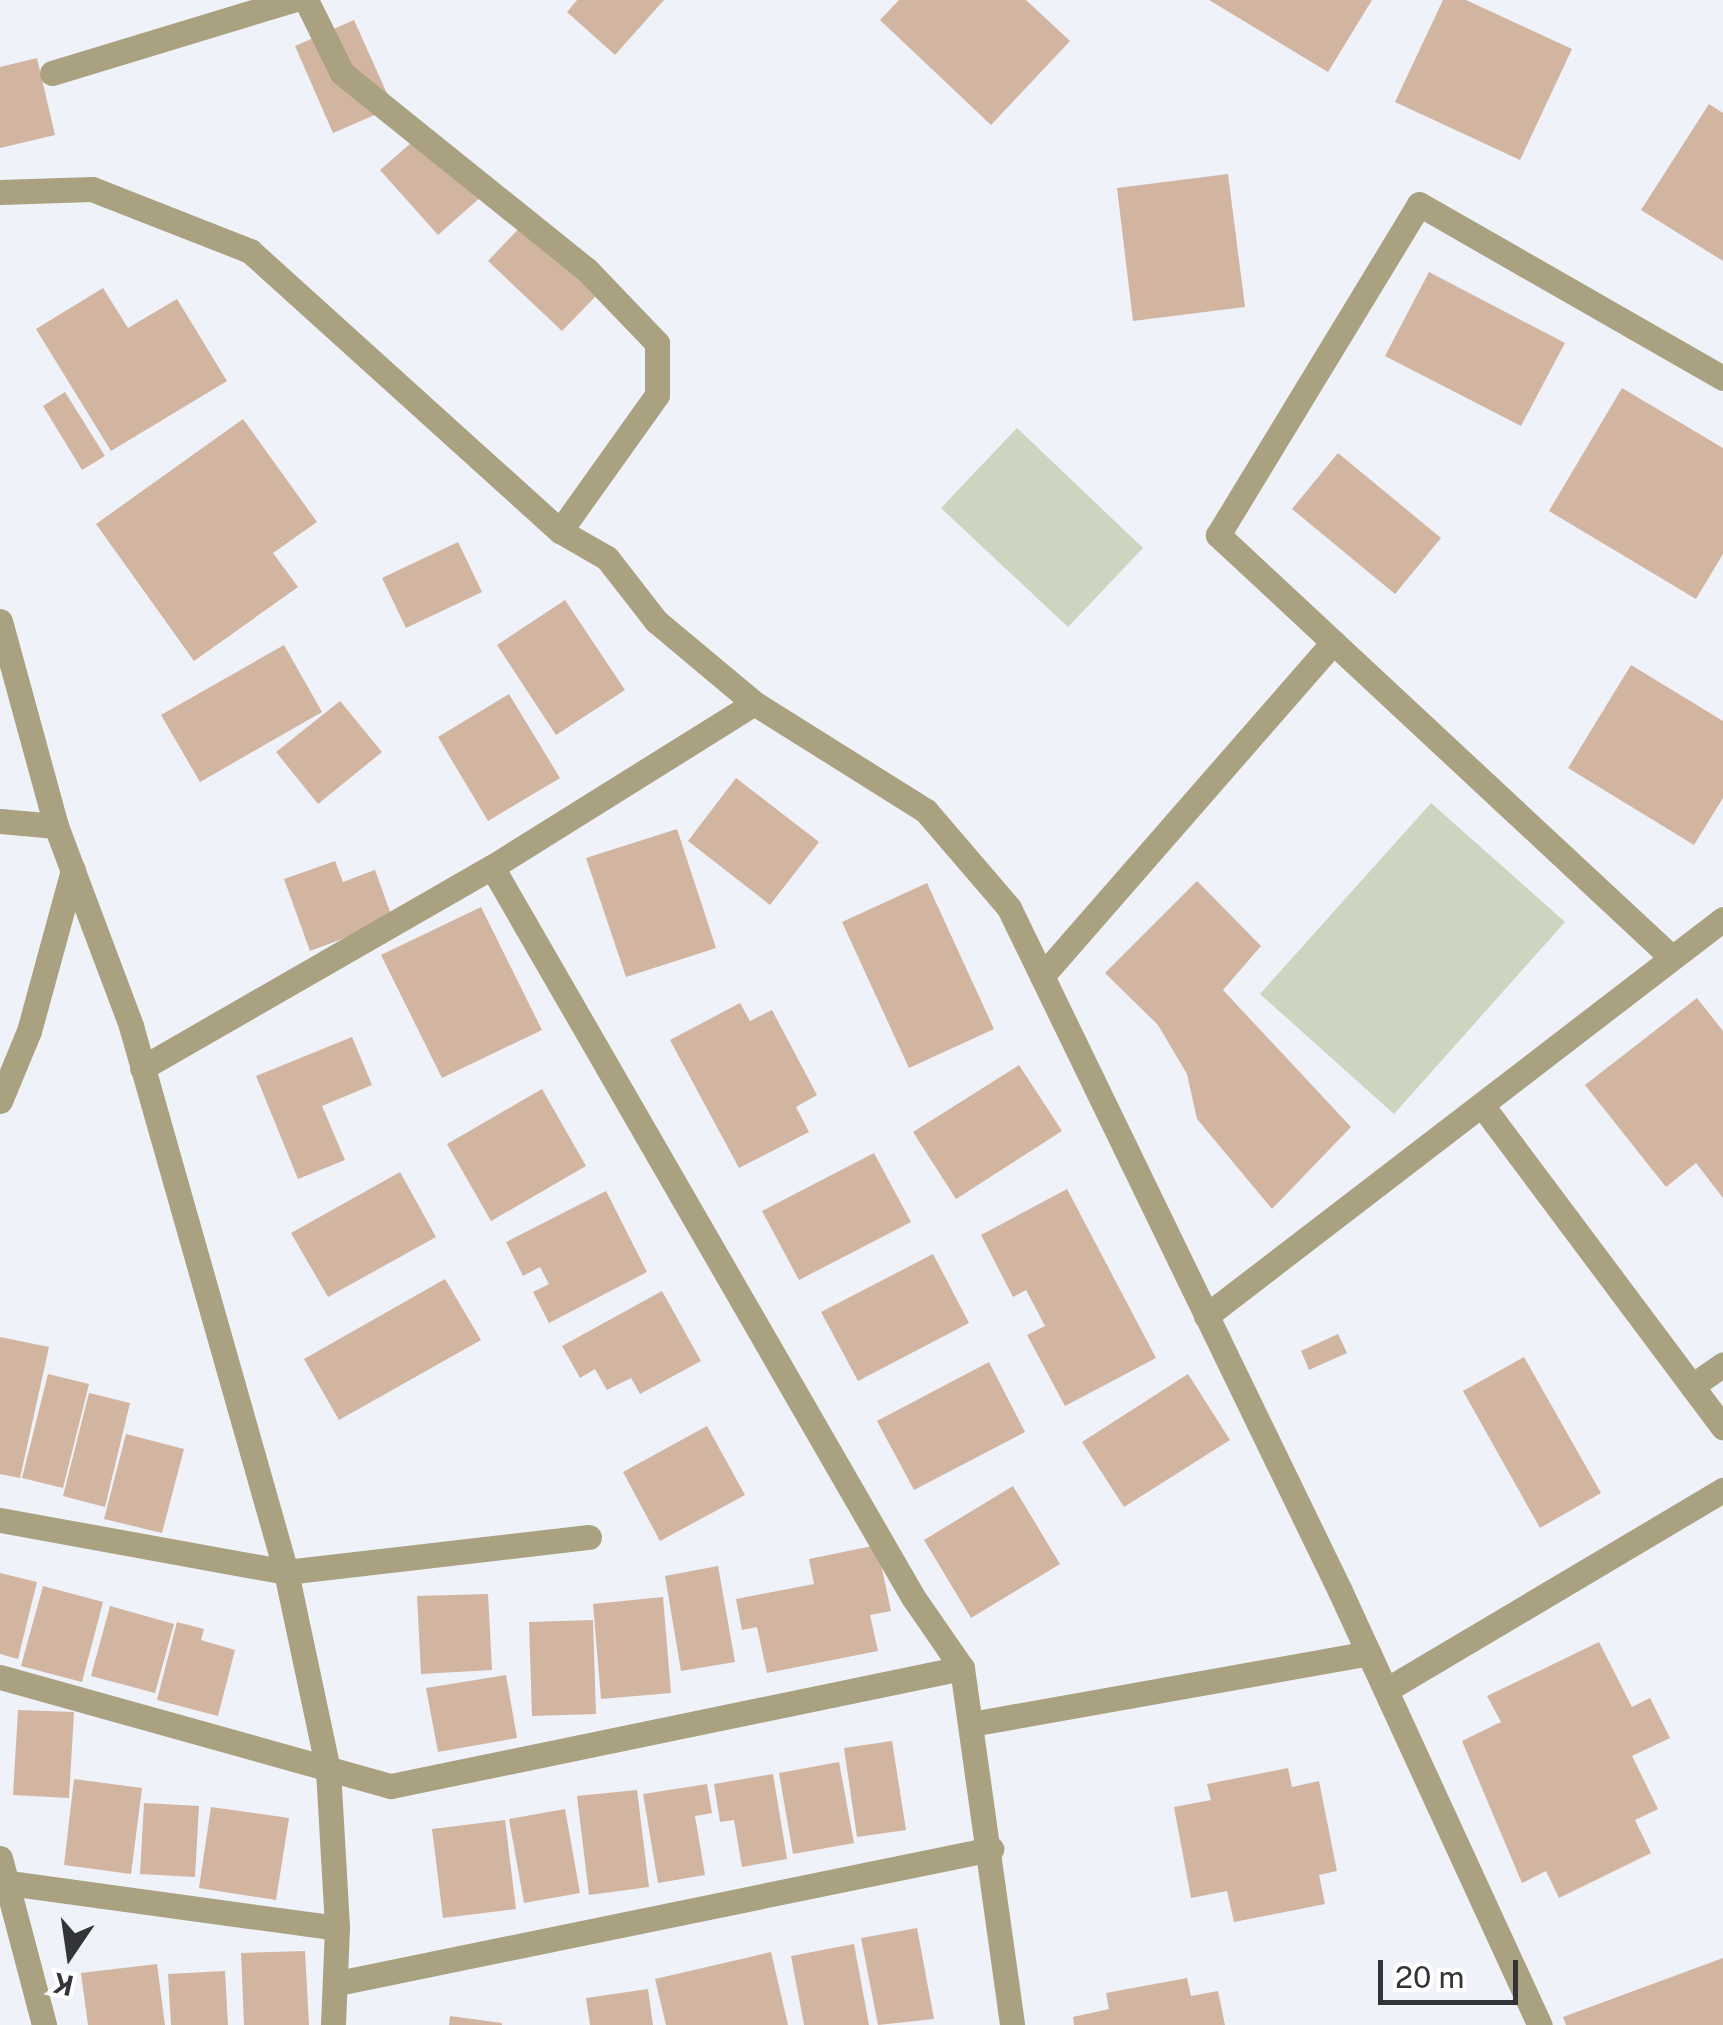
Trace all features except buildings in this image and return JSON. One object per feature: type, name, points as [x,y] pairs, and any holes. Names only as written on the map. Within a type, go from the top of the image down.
[{"type":"street","points":[[52,73],[292,0]]},
{"type":"street","points":[[306,0],[342,73],[587,270],[657,343],[657,396],[560,531]]},
{"type":"street","points":[[0,192],[92,189],[250,250],[560,531],[608,558],[656,621],[754,703],[926,811],[1009,908],[1369,1653],[1540,2025]]},
{"type":"street","points":[[1670,956],[1218,535],[1419,204],[1723,378]]},
{"type":"street","points":[[0,621],[56,826],[142,1068],[286,1572],[328,1770],[338,1982],[332,2025]]},
{"type":"street","points":[[1042,976],[1333,642]]},
{"type":"street","points":[[142,1068],[492,867],[754,703]]},
{"type":"street","points":[[0,820],[56,826]]},
{"type":"street","points":[[492,867],[913,1597],[962,1668],[991,1849],[1012,2025]]},
{"type":"street","points":[[0,1101],[29,1031],[73,870]]},
{"type":"street","points":[[1206,1316],[1484,1108],[1670,956],[1723,919]]},
{"type":"street","points":[[1484,1108],[1723,1428]]},
{"type":"street","points":[[1692,1386],[1723,1364]]},
{"type":"street","points":[[1386,1690],[1723,1490]]},
{"type":"street","points":[[0,1520],[286,1572],[589,1537]]},
{"type":"street","points":[[971,1724],[1369,1653]]},
{"type":"street","points":[[0,1677],[391,1786],[962,1668]]},
{"type":"street","points":[[338,1982],[991,1849]]},
{"type":"street","points":[[0,1858],[44,2025]]},
{"type":"street","points":[[9,1883],[337,1928]]},
{"type":"green space","points":[[1017,428],[1143,548],[1068,627],[941,508]]},
{"type":"green space","points":[[1431,803],[1565,922],[1394,1114],[1260,994]]}]
